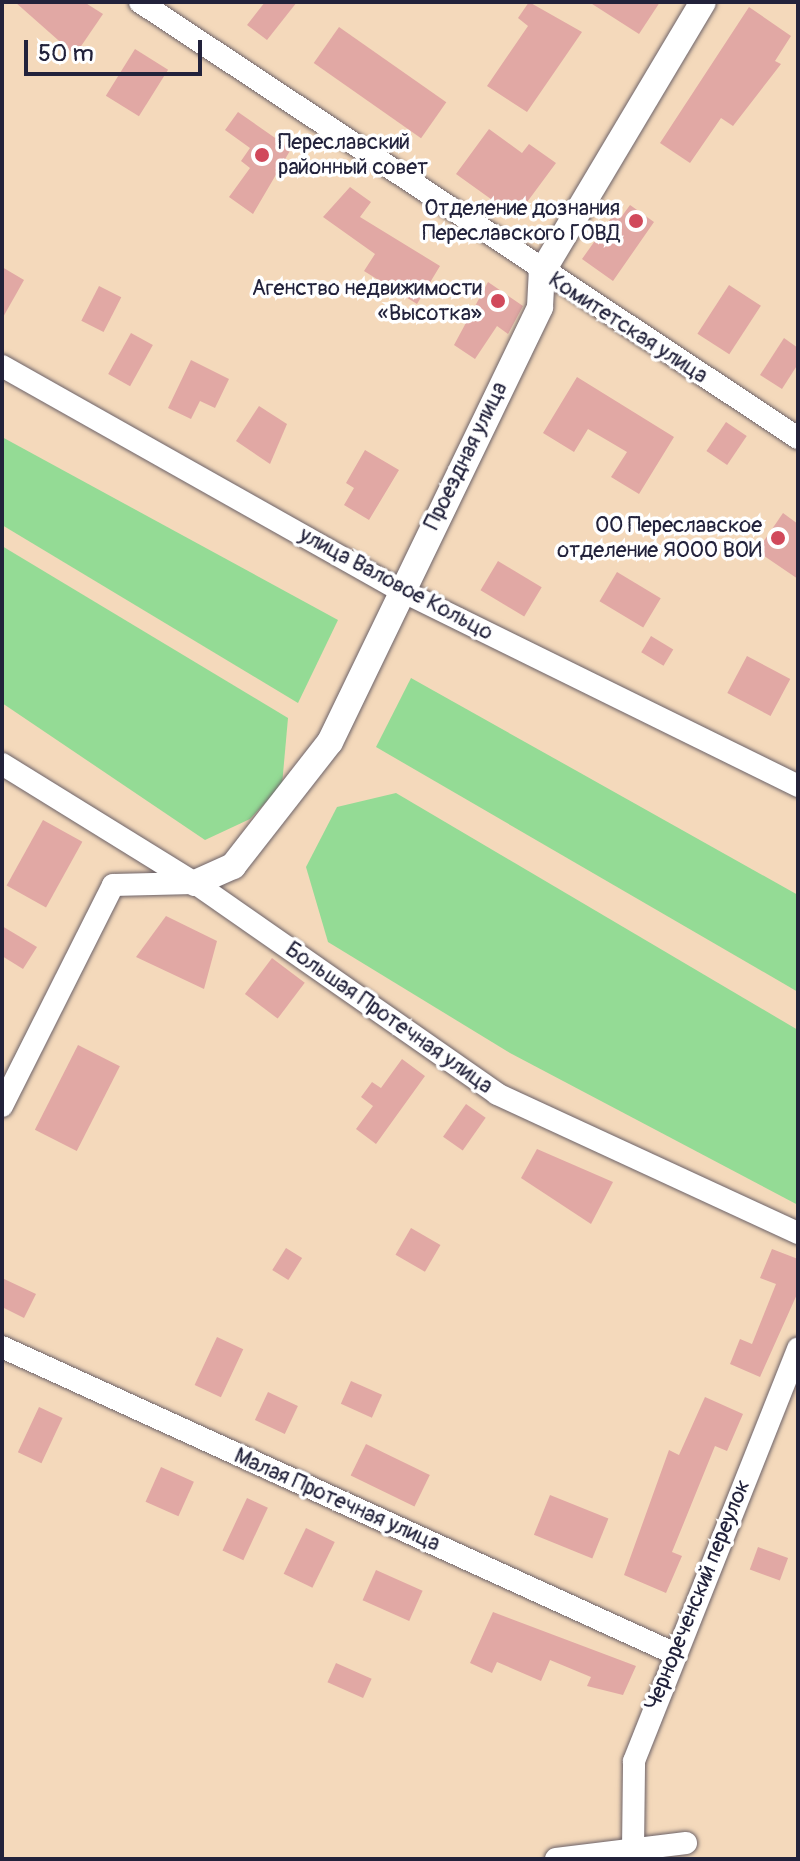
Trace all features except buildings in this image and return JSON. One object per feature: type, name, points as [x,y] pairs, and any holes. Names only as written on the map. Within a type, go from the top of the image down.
[{"type":"street","name":"Комитетская улица","points":[[140,2],[542,272],[798,438]]},
{"type":"street","name":"Проездная улица","points":[[195,883],[233,866],[330,742],[400,590],[540,307],[542,272],[703,2]]},
{"type":"street","name":"улица Валовое Кольцо","points":[[2,366],[400,590],[798,786]]},
{"type":"street","name":"Большая Протечная улица","points":[[2,764],[195,883],[497,1094],[798,1233]]},
{"type":"street","points":[[2,1106],[113,885],[195,883]]},
{"type":"street","name":"Малая Протечная улица","points":[[2,1347],[673,1653]]},
{"type":"street","name":"Чернореченский переулок","points":[[633,1849],[634,1761],[673,1653],[798,1348]]},
{"type":"street","points":[[556,1859],[686,1843]]},
{"type":"green space","points":[[2,437],[338,620],[298,703],[2,525]]},
{"type":"green space","points":[[2,546],[288,718],[282,785],[250,819],[205,840],[2,703]]},
{"type":"green space","points":[[411,678],[798,895],[798,992],[376,747]]},
{"type":"green space","points":[[396,793],[798,1030],[798,1205],[510,1053],[328,942],[306,867],[337,807]]},
{"type":"place","name":"Переславский районный совет","points":[[262,155]]},
{"type":"place","name":"Отделение дознания Переславского ГОВД","points":[[636,221]]},
{"type":"place","name":"Агенство недвижимости «Высотка»","points":[[498,301]]},
{"type":"place","name":"ОО Переславское отделение ЯООО ВОИ","points":[[778,538]]}]
